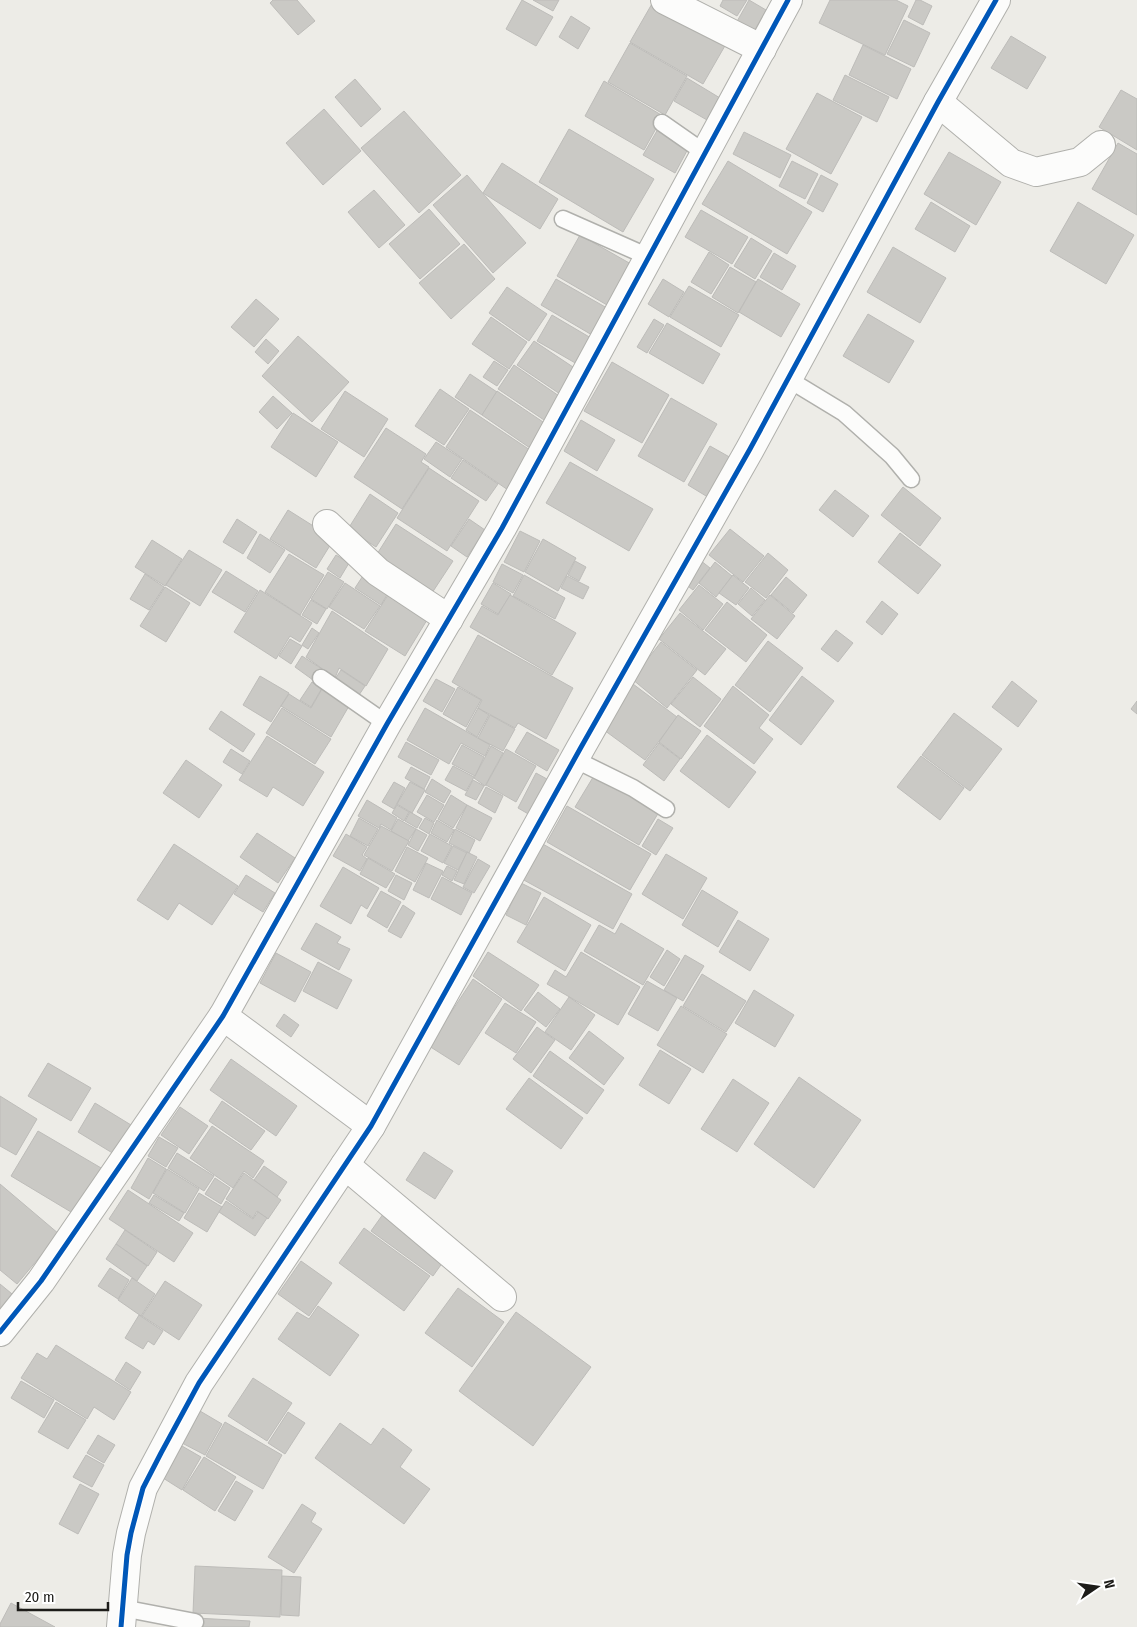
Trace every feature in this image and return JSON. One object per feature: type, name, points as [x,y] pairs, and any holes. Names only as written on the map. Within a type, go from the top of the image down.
[{"type":"street","points":[[665,0],[762,48]]},
{"type":"street","points":[[0,1332],[41,1281],[223,1016],[387,724],[502,528],[788,0]]},
{"type":"street","points":[[122,1618],[131,1533],[143,1488],[198,1383],[371,1126],[574,759],[788,379],[938,102],[996,0]]},
{"type":"street","points":[[938,102],[1011,163],[1036,172],[1080,162],[1101,145]]},
{"type":"street","points":[[327,524],[378,572],[449,619]]},
{"type":"street","points":[[223,1016],[371,1126]]},
{"type":"street","points":[[345,1165],[502,1297]]},
{"type":"lane","points":[[662,123],[705,153]]},
{"type":"lane","points":[[563,219],[649,257]]},
{"type":"lane","points":[[788,379],[844,412],[892,456],[912,479]]},
{"type":"lane","points":[[321,678],[387,724]]},
{"type":"lane","points":[[574,759],[633,788],[666,809]]},
{"type":"lane","points":[[122,1618],[195,1622]]},
{"type":"building","points":[[273,0],[297,0],[315,21],[298,35],[270,3]]},
{"type":"building","points":[[522,0],[553,17],[536,46],[506,29]]},
{"type":"building","points":[[533,0],[559,0],[553,11]]},
{"type":"building","points":[[723,0],[747,0],[737,16],[720,6]]},
{"type":"building","points":[[749,0],[766,10],[752,35],[735,25]]},
{"type":"building","points":[[830,0],[896,0],[908,6],[885,55],[819,23]]},
{"type":"building","points":[[916,0],[932,6],[923,25],[908,17]]},
{"type":"building","points":[[653,2],[726,44],[703,84],[630,42]]},
{"type":"building","points":[[571,16],[590,28],[578,49],[559,37]]},
{"type":"building","points":[[904,20],[930,33],[914,67],[887,54]]},
{"type":"building","points":[[1011,36],[1046,57],[1027,89],[991,68]]},
{"type":"building","points":[[630,43],[687,76],[665,115],[608,82]]},
{"type":"building","points":[[863,45],[911,69],[897,99],[849,75]]},
{"type":"building","points":[[845,75],[889,97],[877,122],[833,100]]},
{"type":"building","points":[[687,78],[720,98],[707,120],[674,101]]},
{"type":"building","points":[[355,79],[381,109],[361,127],[335,97]]},
{"type":"building","points":[[604,81],[663,116],[644,150],[585,116]]},
{"type":"building","points":[[1121,90],[1137,99],[1137,150],[1099,127]]},
{"type":"building","points":[[817,93],[862,117],[831,174],[786,149]]},
{"type":"building","points":[[324,109],[361,151],[323,185],[286,143]]},
{"type":"building","points":[[404,111],[461,175],[419,213],[361,148]]},
{"type":"building","points":[[569,129],[654,179],[623,232],[539,182]]},
{"type":"building","points":[[658,129],[689,147],[675,173],[643,155]]},
{"type":"building","points":[[744,132],[791,155],[780,178],[733,154]]},
{"type":"building","points":[[1118,143],[1137,154],[1137,215],[1092,189]]},
{"type":"building","points":[[949,152],[1001,182],[976,225],[924,194]]},
{"type":"building","points":[[728,161],[812,212],[787,254],[702,204]]},
{"type":"building","points":[[792,161],[818,174],[805,199],[779,186]]},
{"type":"building","points":[[502,163],[558,199],[540,229],[483,193]]},
{"type":"building","points":[[467,175],[526,243],[493,273],[433,205]]},
{"type":"building","points":[[821,175],[838,184],[823,212],[807,203]]},
{"type":"building","points":[[374,190],[405,225],[379,248],[348,212]]},
{"type":"building","points":[[931,202],[970,226],[955,252],[915,229]]},
{"type":"building","points":[[1078,202],[1134,235],[1106,284],[1050,251]]},
{"type":"building","points":[[429,209],[460,244],[420,279],[389,244]]},
{"type":"building","points":[[701,210],[748,237],[732,264],[685,237]]},
{"type":"building","points":[[580,235],[631,264],[607,305],[557,276]]},
{"type":"building","points":[[751,238],[772,251],[755,279],[734,266]]},
{"type":"building","points":[[464,244],[495,279],[451,319],[419,283]]},
{"type":"building","points":[[893,247],[946,278],[920,323],[867,292]]},
{"type":"building","points":[[709,252],[729,265],[711,294],[691,282]]},
{"type":"building","points":[[774,253],[796,266],[782,290],[760,277]]},
{"type":"building","points":[[730,267],[756,282],[738,313],[712,297]]},
{"type":"building","points":[[556,279],[607,308],[592,335],[541,305]]},
{"type":"building","points":[[663,279],[684,292],[669,317],[648,304]]},
{"type":"building","points":[[758,279],[800,304],[781,337],[739,312]]},
{"type":"building","points":[[689,286],[739,315],[721,347],[670,317]]},
{"type":"building","points":[[507,287],[547,314],[529,341],[489,313]]},
{"type":"building","points":[[256,299],[279,319],[254,347],[231,327]]},
{"type":"building","points":[[868,314],[914,341],[889,383],[843,356]]},
{"type":"building","points":[[552,315],[591,338],[577,364],[537,341]]},
{"type":"building","points":[[491,317],[527,342],[509,369],[472,344]]},
{"type":"building","points":[[654,319],[664,325],[647,353],[637,347]]},
{"type":"building","points":[[667,323],[720,354],[703,384],[649,353]]},
{"type":"building","points":[[298,336],[349,382],[312,422],[262,376]]},
{"type":"building","points":[[266,339],[279,351],[268,364],[255,352]]},
{"type":"building","points":[[534,341],[576,369],[560,394],[517,365]]},
{"type":"building","points":[[494,361],[508,370],[497,386],[483,377]]},
{"type":"building","points":[[612,362],[669,395],[642,443],[584,411]]},
{"type":"building","points":[[514,365],[562,398],[547,422],[498,389]]},
{"type":"building","points":[[470,374],[497,392],[482,415],[455,397]]},
{"type":"building","points":[[440,389],[469,409],[444,445],[415,426]]},
{"type":"building","points":[[345,391],[388,419],[364,457],[321,429]]},
{"type":"building","points":[[497,391],[546,424],[530,448],[482,415]]},
{"type":"building","points":[[273,396],[292,413],[277,429],[259,412]]},
{"type":"building","points":[[671,398],[717,424],[684,482],[638,456]]},
{"type":"building","points":[[470,410],[533,452],[508,490],[446,447]]},
{"type":"building","points":[[293,413],[338,442],[316,477],[271,447]]},
{"type":"building","points":[[581,420],[615,440],[597,471],[564,451]]},
{"type":"building","points":[[386,428],[426,454],[421,462],[429,467],[402,509],[354,477]]},
{"type":"building","points":[[436,442],[462,459],[450,477],[424,459]]},
{"type":"building","points":[[710,446],[733,459],[711,499],[688,485]]},
{"type":"building","points":[[463,460],[498,484],[486,501],[451,478]]},
{"type":"building","points":[[570,462],[653,509],[629,551],[546,503]]},
{"type":"building","points":[[429,468],[479,501],[447,551],[397,518]]},
{"type":"building","points":[[903,487],[941,518],[920,546],[881,515]]},
{"type":"building","points":[[835,490],[869,516],[853,537],[819,510]]},
{"type":"building","points":[[370,494],[398,513],[376,547],[348,529]]},
{"type":"building","points":[[288,510],[334,539],[316,568],[270,539]]},
{"type":"building","points":[[237,519],[257,532],[243,554],[223,542]]},
{"type":"building","points":[[469,519],[485,530],[467,557],[451,546]]},
{"type":"building","points":[[396,524],[453,561],[428,599],[372,562]]},
{"type":"building","points":[[730,529],[764,556],[743,582],[709,555]]},
{"type":"building","points":[[520,531],[540,541],[524,572],[504,562]]},
{"type":"building","points":[[900,533],[941,565],[918,594],[878,562]]},
{"type":"building","points":[[260,534],[285,550],[270,573],[247,558]]},
{"type":"building","points":[[543,539],[576,558],[558,591],[525,572]]},
{"type":"building","points":[[152,540],[182,559],[165,586],[135,567]]},
{"type":"building","points":[[685,548],[710,568],[693,590],[667,570]]},
{"type":"building","points":[[189,550],[222,570],[200,606],[166,585]]},
{"type":"building","points":[[768,553],[788,570],[766,598],[745,582]]},
{"type":"building","points":[[289,554],[324,575],[300,615],[265,592]]},
{"type":"building","points":[[336,555],[349,563],[340,578],[327,569]]},
{"type":"building","points":[[575,561],[586,567],[579,581],[568,575]]},
{"type":"building","points":[[715,562],[732,576],[716,597],[699,583]]},
{"type":"building","points":[[502,564],[523,575],[513,593],[493,582]]},
{"type":"building","points":[[226,571],[258,591],[245,612],[212,592]]},
{"type":"building","points":[[366,571],[388,593],[381,605],[355,588]]},
{"type":"building","points":[[328,572],[344,582],[327,609],[311,599]]},
{"type":"building","points":[[145,574],[164,587],[149,610],[130,599]]},
{"type":"building","points":[[524,575],[565,598],[555,619],[513,596]]},
{"type":"building","points":[[733,575],[749,588],[736,605],[719,593]]},
{"type":"building","points":[[567,576],[589,587],[583,599],[561,588]]},
{"type":"building","points":[[786,577],[807,595],[793,613],[771,595]]},
{"type":"building","points":[[345,583],[380,606],[364,629],[329,607]]},
{"type":"building","points":[[493,583],[511,594],[498,614],[481,604]]},
{"type":"building","points":[[699,585],[723,604],[703,630],[679,610]]},
{"type":"building","points":[[165,587],[190,603],[166,642],[140,626]]},
{"type":"building","points":[[751,588],[765,600],[752,616],[738,604]]},
{"type":"building","points":[[260,590],[312,623],[300,642],[290,636],[276,659],[234,632]]},
{"type":"building","points":[[388,595],[427,620],[405,656],[365,631]]},
{"type":"building","points":[[510,595],[576,633],[552,675],[470,627],[482,606],[498,615]]},
{"type":"building","points":[[770,595],[795,616],[777,639],[751,619]]},
{"type":"building","points":[[311,600],[326,609],[317,624],[302,615]]},
{"type":"building","points":[[882,601],[898,614],[882,635],[866,622]]},
{"type":"building","points":[[727,602],[767,635],[746,662],[705,630]]},
{"type":"building","points":[[332,611],[388,649],[366,686],[339,668],[335,678],[306,657]]},
{"type":"building","points":[[680,613],[726,649],[705,675],[659,639]]},
{"type":"building","points":[[312,628],[319,633],[308,649],[302,645]]},
{"type":"building","points":[[836,630],[853,643],[838,662],[821,649]]},
{"type":"building","points":[[478,635],[573,688],[546,739],[518,723],[515,728],[478,708],[482,700],[452,682]]},
{"type":"building","points":[[290,639],[302,646],[291,664],[279,656]]},
{"type":"building","points":[[768,641],[803,668],[770,712],[735,685]]},
{"type":"building","points":[[661,642],[697,670],[667,708],[632,679]]},
{"type":"building","points":[[302,656],[322,669],[313,680],[295,667]]},
{"type":"building","points":[[341,670],[365,686],[357,698],[333,682]]},
{"type":"building","points":[[260,676],[289,693],[271,722],[243,705]]},
{"type":"building","points":[[802,676],[834,701],[801,745],[769,720]]},
{"type":"building","points":[[693,677],[721,699],[700,727],[671,704]]},
{"type":"building","points":[[625,678],[677,717],[645,760],[593,722]]},
{"type":"building","points":[[436,679],[455,689],[442,712],[423,701]]},
{"type":"building","points":[[1012,681],[1037,701],[1018,727],[992,707]]},
{"type":"building","points":[[312,682],[322,688],[311,707],[300,700]]},
{"type":"building","points":[[733,686],[769,715],[759,728],[773,739],[754,764],[704,726]]},
{"type":"building","points":[[458,687],[481,700],[466,727],[443,714]]},
{"type":"building","points":[[322,689],[349,706],[331,737],[281,706],[289,694],[311,708]]},
{"type":"building","points":[[1137,701],[1137,714],[1131,709]]},
{"type":"building","points":[[282,708],[331,739],[315,764],[266,733]]},
{"type":"building","points":[[425,708],[490,745],[485,756],[461,743],[449,764],[407,740]]},
{"type":"building","points":[[478,708],[489,715],[477,737],[466,730]]},
{"type":"building","points":[[221,711],[255,734],[243,752],[209,729]]},
{"type":"building","points":[[954,713],[1002,749],[970,791],[922,755]]},
{"type":"building","points":[[490,715],[515,729],[503,751],[478,738]]},
{"type":"building","points":[[678,715],[701,731],[681,759],[659,742]]},
{"type":"building","points":[[527,732],[559,750],[547,771],[515,752]]},
{"type":"building","points":[[707,735],[756,772],[729,808],[680,771]]},
{"type":"building","points":[[267,736],[324,772],[303,806],[273,787],[267,797],[239,780]]},
{"type":"building","points":[[406,742],[439,760],[431,775],[398,757]]},
{"type":"building","points":[[659,743],[680,759],[664,781],[643,765]]},
{"type":"building","points":[[462,745],[484,757],[475,776],[452,764]]},
{"type":"building","points":[[491,746],[503,753],[485,786],[474,778]]},
{"type":"building","points":[[231,749],[250,761],[242,774],[223,762]]},
{"type":"building","points":[[506,749],[536,766],[516,802],[486,785]]},
{"type":"building","points":[[921,756],[964,788],[940,820],[897,787]]},
{"type":"building","points":[[186,760],[222,785],[199,818],[163,793]]},
{"type":"building","points":[[453,766],[474,777],[466,791],[445,780]]},
{"type":"building","points":[[411,767],[430,777],[424,789],[405,778]]},
{"type":"building","points":[[536,773],[556,784],[537,819],[518,808]]},
{"type":"building","points":[[595,774],[659,812],[639,845],[575,807]]},
{"type":"building","points":[[432,779],[451,791],[444,803],[425,792]]},
{"type":"building","points":[[473,780],[484,786],[476,800],[465,795]]},
{"type":"building","points":[[394,782],[405,788],[394,809],[382,802]]},
{"type":"building","points":[[410,782],[425,790],[412,813],[397,804]]},
{"type":"building","points":[[486,787],[503,796],[495,813],[478,803]]},
{"type":"building","points":[[427,795],[444,805],[434,822],[417,812]]},
{"type":"building","points":[[451,795],[467,805],[453,828],[438,819]]},
{"type":"building","points":[[367,800],[397,818],[391,830],[381,824],[379,828],[358,816]]},
{"type":"building","points":[[397,805],[409,812],[404,821],[392,813]]},
{"type":"building","points":[[467,805],[492,818],[480,841],[456,828]]},
{"type":"building","points":[[567,806],[651,854],[630,890],[547,842]]},
{"type":"building","points":[[410,812],[422,819],[417,828],[405,821]]},
{"type":"building","points":[[359,818],[378,829],[368,846],[350,836]]},
{"type":"building","points":[[425,818],[434,823],[429,834],[419,828]]},
{"type":"building","points":[[398,819],[416,829],[408,841],[391,831]]},
{"type":"building","points":[[658,819],[673,828],[656,855],[642,846]]},
{"type":"building","points":[[437,820],[454,830],[447,842],[431,833]]},
{"type":"building","points":[[381,826],[409,841],[392,871],[364,855]]},
{"type":"building","points":[[416,829],[427,835],[418,851],[408,845]]},
{"type":"building","points":[[455,829],[475,840],[469,853],[449,843]]},
{"type":"building","points":[[257,833],[295,858],[278,883],[240,857]]},
{"type":"building","points":[[346,834],[367,847],[362,855],[367,859],[360,871],[333,856]]},
{"type":"building","points":[[430,834],[452,846],[443,863],[421,851]]},
{"type":"building","points":[[541,843],[632,894],[613,929],[522,879]]},
{"type":"building","points":[[174,844],[238,886],[212,925],[179,903],[168,920],[137,900]]},
{"type":"building","points":[[453,846],[467,853],[458,870],[444,863]]},
{"type":"building","points":[[407,847],[428,858],[415,882],[395,871]]},
{"type":"building","points":[[467,852],[477,857],[464,884],[454,880]]},
{"type":"building","points":[[666,854],[707,878],[683,919],[642,894]]},
{"type":"building","points":[[368,858],[395,874],[386,888],[360,874]]},
{"type":"building","points":[[478,859],[490,866],[474,893],[463,887]]},
{"type":"building","points":[[426,863],[443,871],[429,898],[413,890]]},
{"type":"building","points":[[447,866],[457,871],[452,881],[442,875]]},
{"type":"building","points":[[343,867],[379,888],[367,909],[361,905],[351,924],[320,906]]},
{"type":"building","points":[[246,875],[275,893],[263,912],[234,894]]},
{"type":"building","points":[[396,875],[412,883],[404,900],[388,891]]},
{"type":"building","points":[[442,877],[472,893],[461,915],[431,899]]},
{"type":"building","points":[[521,883],[541,893],[526,925],[506,915]]},
{"type":"building","points":[[702,890],[738,912],[718,947],[682,925]]},
{"type":"building","points":[[381,891],[401,902],[387,928],[367,916]]},
{"type":"building","points":[[544,897],[591,925],[565,971],[517,942]]},
{"type":"building","points":[[403,905],[415,913],[401,938],[388,931]]},
{"type":"building","points":[[738,920],[769,939],[750,971],[719,952]]},
{"type":"building","points":[[316,923],[341,937],[337,943],[350,949],[339,970],[301,949]]},
{"type":"building","points":[[621,923],[664,949],[643,985],[584,951],[599,925],[615,934]]},
{"type":"building","points":[[667,950],[680,959],[664,986],[650,977]]},
{"type":"building","points":[[488,952],[539,985],[521,1011],[473,976]]},
{"type":"building","points":[[581,952],[640,987],[618,1025],[547,984],[555,970],[566,977]]},
{"type":"building","points":[[276,953],[311,972],[295,1002],[260,983]]},
{"type":"building","points":[[685,955],[704,966],[683,1001],[664,990]]},
{"type":"building","points":[[318,962],[352,980],[337,1009],[303,991]]},
{"type":"building","points":[[702,974],[746,1001],[726,1032],[683,1006]]},
{"type":"building","points":[[473,979],[502,999],[459,1065],[429,1046]]},
{"type":"building","points":[[647,981],[677,998],[658,1031],[628,1014]]},
{"type":"building","points":[[754,990],[794,1015],[775,1047],[735,1023]]},
{"type":"building","points":[[538,992],[560,1009],[546,1027],[524,1010]]},
{"type":"building","points":[[569,997],[595,1015],[571,1050],[545,1032]]},
{"type":"building","points":[[505,1003],[536,1022],[516,1053],[485,1033]]},
{"type":"building","points":[[681,1006],[727,1034],[703,1073],[657,1045]]},
{"type":"building","points":[[284,1014],[299,1025],[291,1037],[276,1026]]},
{"type":"building","points":[[537,1027],[555,1040],[531,1073],[513,1059]]},
{"type":"building","points":[[589,1031],[624,1058],[604,1085],[569,1058]]},
{"type":"building","points":[[660,1050],[691,1069],[669,1104],[639,1085]]},
{"type":"building","points":[[550,1051],[604,1090],[587,1114],[533,1076]]},
{"type":"building","points":[[231,1059],[297,1106],[276,1136],[210,1090]]},
{"type":"building","points":[[48,1063],[91,1088],[71,1121],[28,1096]]},
{"type":"building","points":[[799,1077],[861,1120],[814,1188],[754,1144]]},
{"type":"building","points":[[529,1078],[583,1118],[561,1149],[506,1109]]},
{"type":"building","points":[[733,1079],[769,1103],[737,1152],[701,1129]]},
{"type":"building","points":[[0,1096],[37,1119],[16,1155],[0,1146]]},
{"type":"building","points":[[222,1101],[265,1131],[251,1150],[209,1121]]},
{"type":"building","points":[[95,1103],[136,1128],[119,1157],[78,1132]]},
{"type":"building","points":[[180,1107],[208,1126],[189,1154],[161,1135]]},
{"type":"building","points":[[212,1126],[264,1161],[253,1178],[244,1171],[233,1188],[190,1158]]},
{"type":"building","points":[[38,1131],[108,1172],[81,1218],[11,1176]]},
{"type":"building","points":[[159,1137],[178,1148],[166,1167],[148,1156]]},
{"type":"building","points":[[424,1152],[453,1171],[435,1199],[406,1180]]},
{"type":"building","points":[[177,1153],[214,1176],[204,1191],[168,1168]]},
{"type":"building","points":[[148,1158],[166,1169],[149,1199],[131,1188]]},
{"type":"building","points":[[264,1166],[287,1182],[277,1197],[254,1180]]},
{"type":"building","points":[[167,1169],[199,1189],[185,1213],[153,1193]]},
{"type":"building","points":[[244,1173],[281,1200],[268,1219],[257,1211],[253,1218],[226,1199]]},
{"type":"building","points":[[215,1178],[230,1188],[221,1204],[205,1194]]},
{"type":"building","points":[[0,1184],[59,1234],[17,1284],[0,1270]]},
{"type":"building","points":[[128,1190],[193,1233],[174,1262],[109,1219]]},
{"type":"building","points":[[199,1193],[222,1207],[207,1232],[184,1218]]},
{"type":"building","points":[[154,1195],[184,1213],[179,1221],[149,1203]]},
{"type":"building","points":[[226,1201],[253,1219],[258,1212],[267,1218],[255,1236],[219,1212]]},
{"type":"building","points":[[386,1210],[448,1255],[433,1276],[371,1231]]},
{"type":"building","points":[[364,1228],[430,1276],[404,1311],[339,1263]]},
{"type":"building","points":[[125,1230],[157,1252],[148,1266],[116,1244]]},
{"type":"building","points":[[116,1244],[147,1266],[137,1281],[106,1259]]},
{"type":"building","points":[[301,1261],[332,1283],[309,1316],[278,1294]]},
{"type":"building","points":[[110,1268],[129,1280],[118,1299],[98,1286]]},
{"type":"building","points":[[132,1278],[155,1294],[141,1316],[118,1300]]},
{"type":"building","points":[[165,1281],[202,1305],[179,1340],[142,1316]]},
{"type":"building","points":[[0,1284],[17,1298],[0,1318]]},
{"type":"building","points":[[458,1288],[504,1322],[472,1367],[425,1333]]},
{"type":"building","points":[[318,1306],[359,1335],[330,1376],[278,1339],[297,1312],[309,1319]]},
{"type":"building","points":[[516,1312],[591,1367],[533,1446],[459,1391]]},
{"type":"building","points":[[139,1315],[163,1331],[154,1345],[148,1341],[143,1349],[125,1338]]},
{"type":"building","points":[[56,1345],[131,1392],[114,1420],[94,1407],[87,1419],[21,1378],[37,1353],[47,1359]]},
{"type":"building","points":[[126,1362],[141,1372],[130,1390],[115,1380]]},
{"type":"building","points":[[253,1378],[292,1403],[267,1441],[228,1416]]},
{"type":"building","points":[[21,1381],[54,1400],[44,1418],[11,1398]]},
{"type":"building","points":[[56,1402],[86,1420],[68,1449],[38,1432]]},
{"type":"building","points":[[200,1411],[222,1424],[205,1455],[182,1443]]},
{"type":"building","points":[[288,1412],[305,1423],[285,1454],[268,1443]]},
{"type":"building","points":[[225,1422],[282,1455],[263,1489],[206,1456]]},
{"type":"building","points":[[340,1423],[371,1445],[383,1428],[412,1450],[400,1467],[430,1489],[404,1524],[315,1458]]},
{"type":"building","points":[[98,1435],[115,1445],[104,1463],[87,1453]]},
{"type":"building","points":[[182,1446],[201,1457],[182,1490],[163,1478]]},
{"type":"building","points":[[86,1455],[104,1465],[92,1487],[73,1477]]},
{"type":"building","points":[[204,1457],[236,1477],[215,1511],[183,1490]]},
{"type":"building","points":[[236,1481],[253,1491],[235,1521],[218,1511]]},
{"type":"building","points":[[80,1484],[99,1494],[78,1534],[59,1524]]},
{"type":"building","points":[[302,1504],[316,1513],[311,1522],[322,1529],[294,1573],[268,1557]]},
{"type":"building","points":[[195,1566],[282,1570],[280,1617],[193,1613]]},
{"type":"building","points":[[282,1576],[301,1577],[299,1616],[281,1615]]},
{"type":"building","points":[[11,1603],[55,1627],[0,1627]]},
{"type":"building","points":[[196,1618],[250,1621],[249,1627],[196,1627]]},
{"type":"cycle path","points":[[0,1332],[41,1281],[223,1016],[387,724],[502,528],[788,0]]},
{"type":"cycle path","points":[[121,1627],[127,1555],[131,1533],[143,1488],[161,1453],[199,1383],[371,1126],[580,749],[750,449],[938,102],[996,0]]}]
